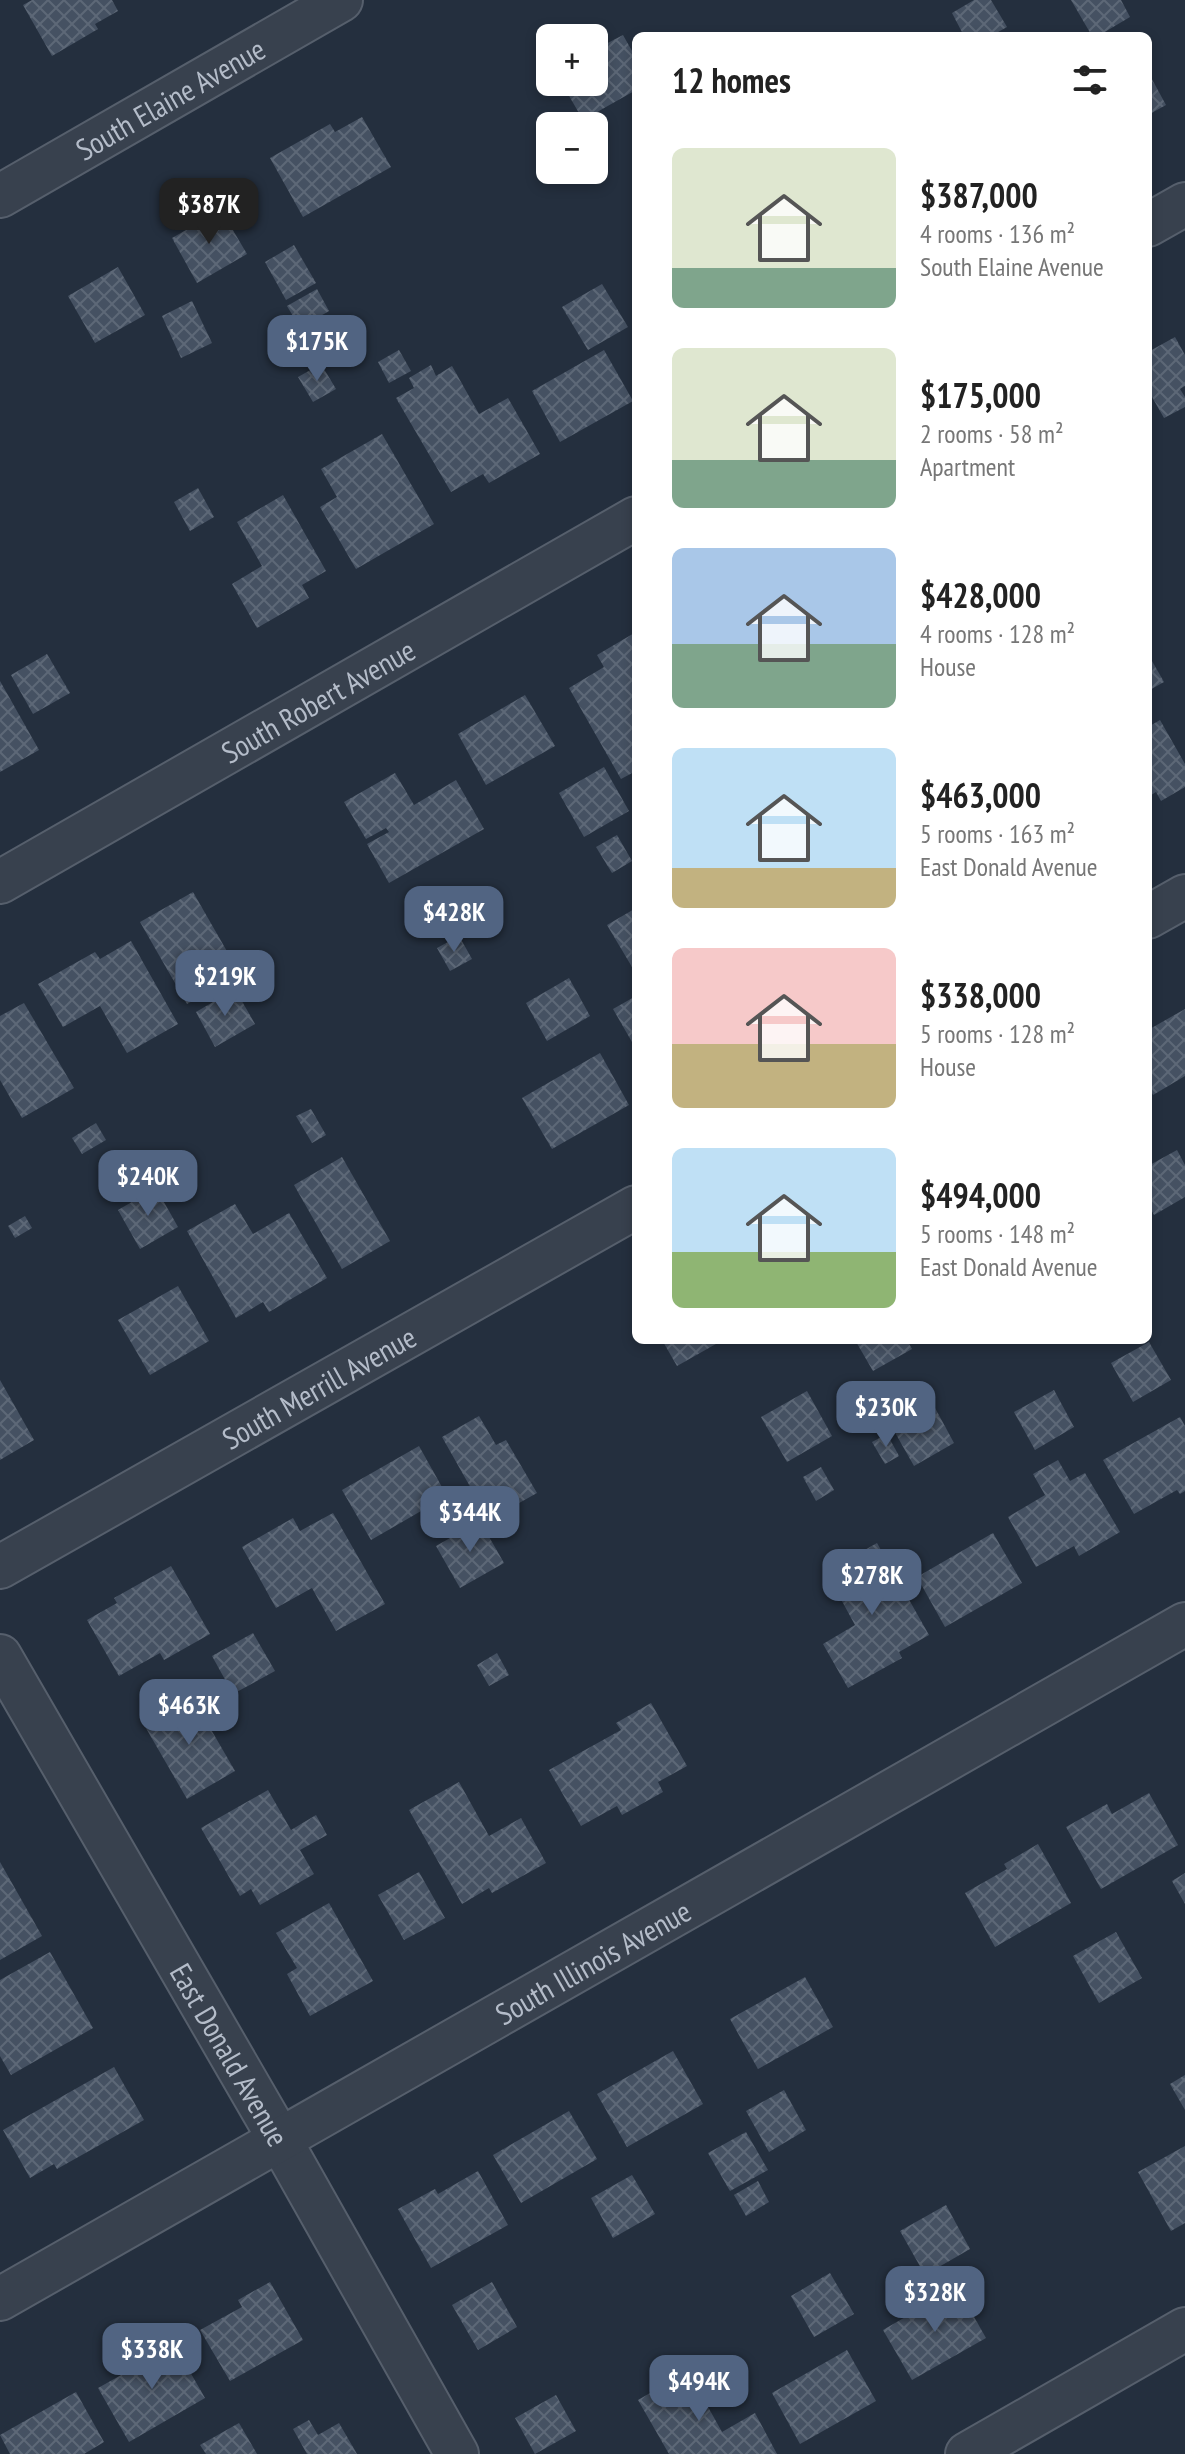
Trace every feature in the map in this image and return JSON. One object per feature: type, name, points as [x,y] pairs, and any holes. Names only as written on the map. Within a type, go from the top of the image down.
[{"type":"street","name":"South Elaine Avenue","points":[[0,196],[341,0]]},
{"type":"street","points":[[1152,223],[1185,204]]},
{"type":"street","name":"South Robert Avenue","points":[[0,882],[632,520]]},
{"type":"street","points":[[1152,915],[1185,896]]},
{"type":"street","name":"South Merrill Avenue","points":[[0,1567],[632,1209]]},
{"type":"street","name":"South Illinois Avenue","points":[[0,2299],[1185,1624]]},
{"type":"street","name":"East Donald Avenue","points":[[0,1656],[280,2140],[457,2454]]},
{"type":"street","points":[[967,2454],[1185,2329]]},
{"type":"building","points":[[32,0],[112,0],[118,11],[95,24],[98,29],[52,56],[23,5]]},
{"type":"building","points":[[974,0],[991,0],[1007,27],[998,32],[962,32],[952,13]]},
{"type":"building","points":[[1071,0],[1121,0],[1130,17],[1105,32],[1090,32]]},
{"type":"building","points":[[623,35],[632,51],[632,92],[597,112],[578,112],[569,96],[608,96],[608,43]]},
{"type":"building","points":[[1152,79],[1166,105],[1152,113]]},
{"type":"building","points":[[362,117],[391,167],[303,217],[270,158],[330,124],[335,132]]},
{"type":"building","points":[[221,210],[247,254],[197,283],[172,238]]},
{"type":"building","points":[[294,245],[316,283],[286,300],[265,262]]},
{"type":"building","points":[[118,267],[145,315],[95,343],[68,296]]},
{"type":"building","points":[[602,284],[628,327],[588,350],[562,307]]},
{"type":"building","points":[[317,289],[329,311],[300,328],[287,306]]},
{"type":"building","points":[[192,301],[212,343],[181,358],[162,316]]},
{"type":"building","points":[[1175,337],[1185,355],[1185,386],[1180,389],[1185,397],[1185,407],[1164,418],[1152,397],[1152,350]]},
{"type":"building","points":[[399,350],[411,371],[389,383],[378,362]]},
{"type":"building","points":[[604,350],[632,402],[560,442],[532,391]]},
{"type":"building","points":[[321,364],[336,389],[313,402],[298,377]]},
{"type":"building","points":[[431,365],[436,376],[452,366],[479,414],[508,398],[540,454],[489,483],[483,474],[451,492],[396,398],[414,388],[409,378]]},
{"type":"building","points":[[382,434],[434,524],[356,569],[320,507],[337,497],[321,469]]},
{"type":"building","points":[[198,488],[214,517],[190,531],[174,502]]},
{"type":"building","points":[[283,495],[326,571],[302,585],[309,598],[257,628],[232,584],[262,566],[237,522]]},
{"type":"building","points":[[632,634],[632,773],[621,779],[569,688],[604,667],[597,655]]},
{"type":"building","points":[[47,654],[70,693],[33,714],[11,675]]},
{"type":"building","points":[[1152,661],[1164,682],[1152,689]]},
{"type":"building","points":[[0,681],[39,750],[0,772]]},
{"type":"building","points":[[525,695],[555,746],[486,785],[458,734]]},
{"type":"building","points":[[1160,720],[1185,764],[1185,787],[1161,801],[1156,792],[1152,794],[1152,725]]},
{"type":"building","points":[[604,767],[629,811],[584,837],[559,793]]},
{"type":"building","points":[[395,773],[414,805],[456,780],[484,829],[389,883],[367,844],[389,832],[386,828],[366,839],[344,802]]},
{"type":"building","points":[[617,835],[632,861],[612,873],[596,847]]},
{"type":"building","points":[[193,892],[240,974],[187,1004],[140,922]]},
{"type":"building","points":[[632,910],[632,967],[607,925]]},
{"type":"building","points":[[459,936],[472,959],[450,971],[437,948]]},
{"type":"building","points":[[131,941],[178,1024],[127,1053],[100,1006],[63,1027],[38,984],[95,952],[100,959]]},
{"type":"building","points":[[569,978],[590,1016],[547,1041],[526,1003]]},
{"type":"building","points":[[235,989],[255,1024],[215,1047],[196,1012]]},
{"type":"building","points":[[632,998],[632,1042],[613,1009]]},
{"type":"building","points":[[24,1003],[74,1088],[22,1118],[0,1080],[0,1016]]},
{"type":"building","points":[[1185,1009],[1185,1076],[1153,1095],[1152,1093],[1152,1028]]},
{"type":"building","points":[[600,1053],[629,1105],[552,1149],[522,1098]]},
{"type":"building","points":[[311,1109],[326,1135],[312,1143],[296,1116]]},
{"type":"building","points":[[96,1123],[106,1140],[82,1154],[72,1138]]},
{"type":"building","points":[[1177,1150],[1185,1165],[1185,1197],[1154,1215],[1152,1211],[1152,1164]]},
{"type":"building","points":[[342,1157],[390,1241],[342,1269],[294,1185]]},
{"type":"building","points":[[156,1188],[178,1227],[140,1249],[118,1210]]},
{"type":"building","points":[[235,1204],[253,1234],[289,1213],[327,1278],[269,1312],[263,1302],[236,1318],[187,1231]]},
{"type":"building","points":[[25,1216],[32,1228],[15,1238],[8,1226]]},
{"type":"building","points":[[178,1286],[209,1341],[150,1375],[118,1320]]},
{"type":"building","points":[[664,1344],[716,1344],[677,1366]]},
{"type":"building","points":[[857,1344],[909,1344],[912,1349],[873,1371]]},
{"type":"building","points":[[1150,1344],[1171,1380],[1133,1402],[1111,1363]]},
{"type":"building","points":[[0,1380],[34,1440],[0,1460]]},
{"type":"building","points":[[1054,1390],[1074,1427],[1035,1450],[1014,1412]]},
{"type":"building","points":[[807,1391],[832,1436],[787,1462],[761,1417]]},
{"type":"building","points":[[934,1406],[954,1443],[914,1466],[893,1429]]},
{"type":"building","points":[[479,1416],[496,1445],[506,1440],[537,1493],[489,1520],[442,1437]]},
{"type":"building","points":[[1180,1417],[1185,1426],[1185,1491],[1180,1494],[1177,1490],[1134,1514],[1103,1460]]},
{"type":"building","points":[[887,1434],[899,1456],[885,1464],[872,1442]]},
{"type":"building","points":[[419,1446],[447,1496],[371,1540],[342,1490]]},
{"type":"building","points":[[1058,1460],[1070,1481],[1085,1473],[1120,1532],[1079,1556],[1074,1546],[1036,1567],[1008,1517],[1045,1495],[1033,1474]]},
{"type":"building","points":[[821,1467],[834,1490],[816,1501],[803,1477]]},
{"type":"building","points":[[333,1513],[385,1604],[336,1631],[312,1588],[276,1608],[242,1547],[293,1518],[300,1531]]},
{"type":"building","points":[[480,1521],[504,1563],[460,1588],[436,1546]]},
{"type":"building","points":[[993,1533],[1022,1583],[945,1627],[917,1577]]},
{"type":"building","points":[[877,1543],[929,1635],[899,1652],[902,1658],[848,1688],[823,1644],[855,1625],[826,1572]]},
{"type":"building","points":[[171,1566],[210,1634],[164,1660],[160,1653],[119,1676],[87,1620],[117,1603],[114,1598]]},
{"type":"building","points":[[253,1633],[275,1671],[233,1694],[212,1656]]},
{"type":"building","points":[[497,1653],[509,1675],[489,1686],[477,1665]]},
{"type":"building","points":[[191,1695],[235,1771],[187,1799],[143,1723]]},
{"type":"building","points":[[651,1703],[687,1766],[658,1782],[663,1792],[622,1815],[617,1806],[581,1826],[549,1770],[621,1730],[616,1723]]},
{"type":"building","points":[[459,1782],[489,1836],[521,1818],[546,1863],[492,1893],[489,1888],[462,1904],[409,1810]]},
{"type":"building","points":[[268,1790],[291,1830],[316,1815],[327,1835],[300,1850],[314,1874],[260,1905],[251,1889],[240,1896],[201,1828]]},
{"type":"building","points":[[1149,1793],[1178,1845],[1101,1889],[1066,1827],[1107,1804],[1112,1814]]},
{"type":"building","points":[[1038,1844],[1071,1903],[995,1947],[965,1893],[1007,1869],[1004,1864]]},
{"type":"building","points":[[0,1862],[42,1936],[0,1960]]},
{"type":"building","points":[[419,1872],[445,1918],[404,1940],[378,1895]]},
{"type":"building","points":[[1185,1873],[1185,1904],[1172,1881]]},
{"type":"building","points":[[329,1903],[373,1981],[310,2016],[287,1974],[297,1968],[276,1933]]},
{"type":"building","points":[[1116,1932],[1142,1978],[1099,2003],[1073,1956]]},
{"type":"building","points":[[50,1952],[93,2028],[11,2075],[0,2056],[0,1980]]},
{"type":"building","points":[[805,1977],[833,2027],[758,2069],[730,2019]]},
{"type":"building","points":[[673,2051],[703,2104],[627,2147],[597,2094]]},
{"type":"building","points":[[114,2067],[144,2120],[57,2169],[54,2164],[30,2178],[3,2130]]},
{"type":"building","points":[[1185,2075],[1185,2110],[1170,2084]]},
{"type":"building","points":[[784,2090],[806,2130],[769,2152],[746,2111]]},
{"type":"building","points":[[569,2111],[597,2159],[521,2203],[493,2155]]},
{"type":"building","points":[[746,2132],[768,2170],[730,2191],[708,2153]]},
{"type":"building","points":[[1185,2146],[1185,2223],[1171,2231],[1138,2172]]},
{"type":"building","points":[[478,2171],[508,2225],[431,2268],[398,2209],[435,2189],[438,2194]]},
{"type":"building","points":[[632,2175],[655,2214],[613,2238],[591,2198]]},
{"type":"building","points":[[758,2181],[769,2202],[746,2216],[734,2195]]},
{"type":"building","points":[[946,2205],[970,2249],[925,2275],[900,2231]]},
{"type":"building","points":[[830,2273],[854,2314],[814,2337],[791,2296]]},
{"type":"building","points":[[270,2282],[303,2340],[230,2381],[200,2330],[242,2307],[238,2300]]},
{"type":"building","points":[[492,2282],[517,2327],[478,2350],[452,2305]]},
{"type":"building","points":[[957,2287],[986,2338],[912,2380],[883,2330]]},
{"type":"building","points":[[170,2337],[205,2398],[129,2442],[98,2388],[139,2365],[135,2358]]},
{"type":"building","points":[[847,2350],[876,2401],[800,2444],[772,2393]]},
{"type":"building","points":[[688,2371],[722,2432],[755,2413],[777,2454],[669,2454],[638,2400]]},
{"type":"building","points":[[76,2392],[104,2442],[84,2454],[10,2454],[0,2435]]},
{"type":"building","points":[[556,2395],[576,2431],[535,2454],[515,2418]]},
{"type":"building","points":[[309,2420],[318,2435],[339,2423],[357,2454],[307,2454],[293,2429]]},
{"type":"building","points":[[239,2423],[257,2454],[206,2454],[200,2445]]}]
